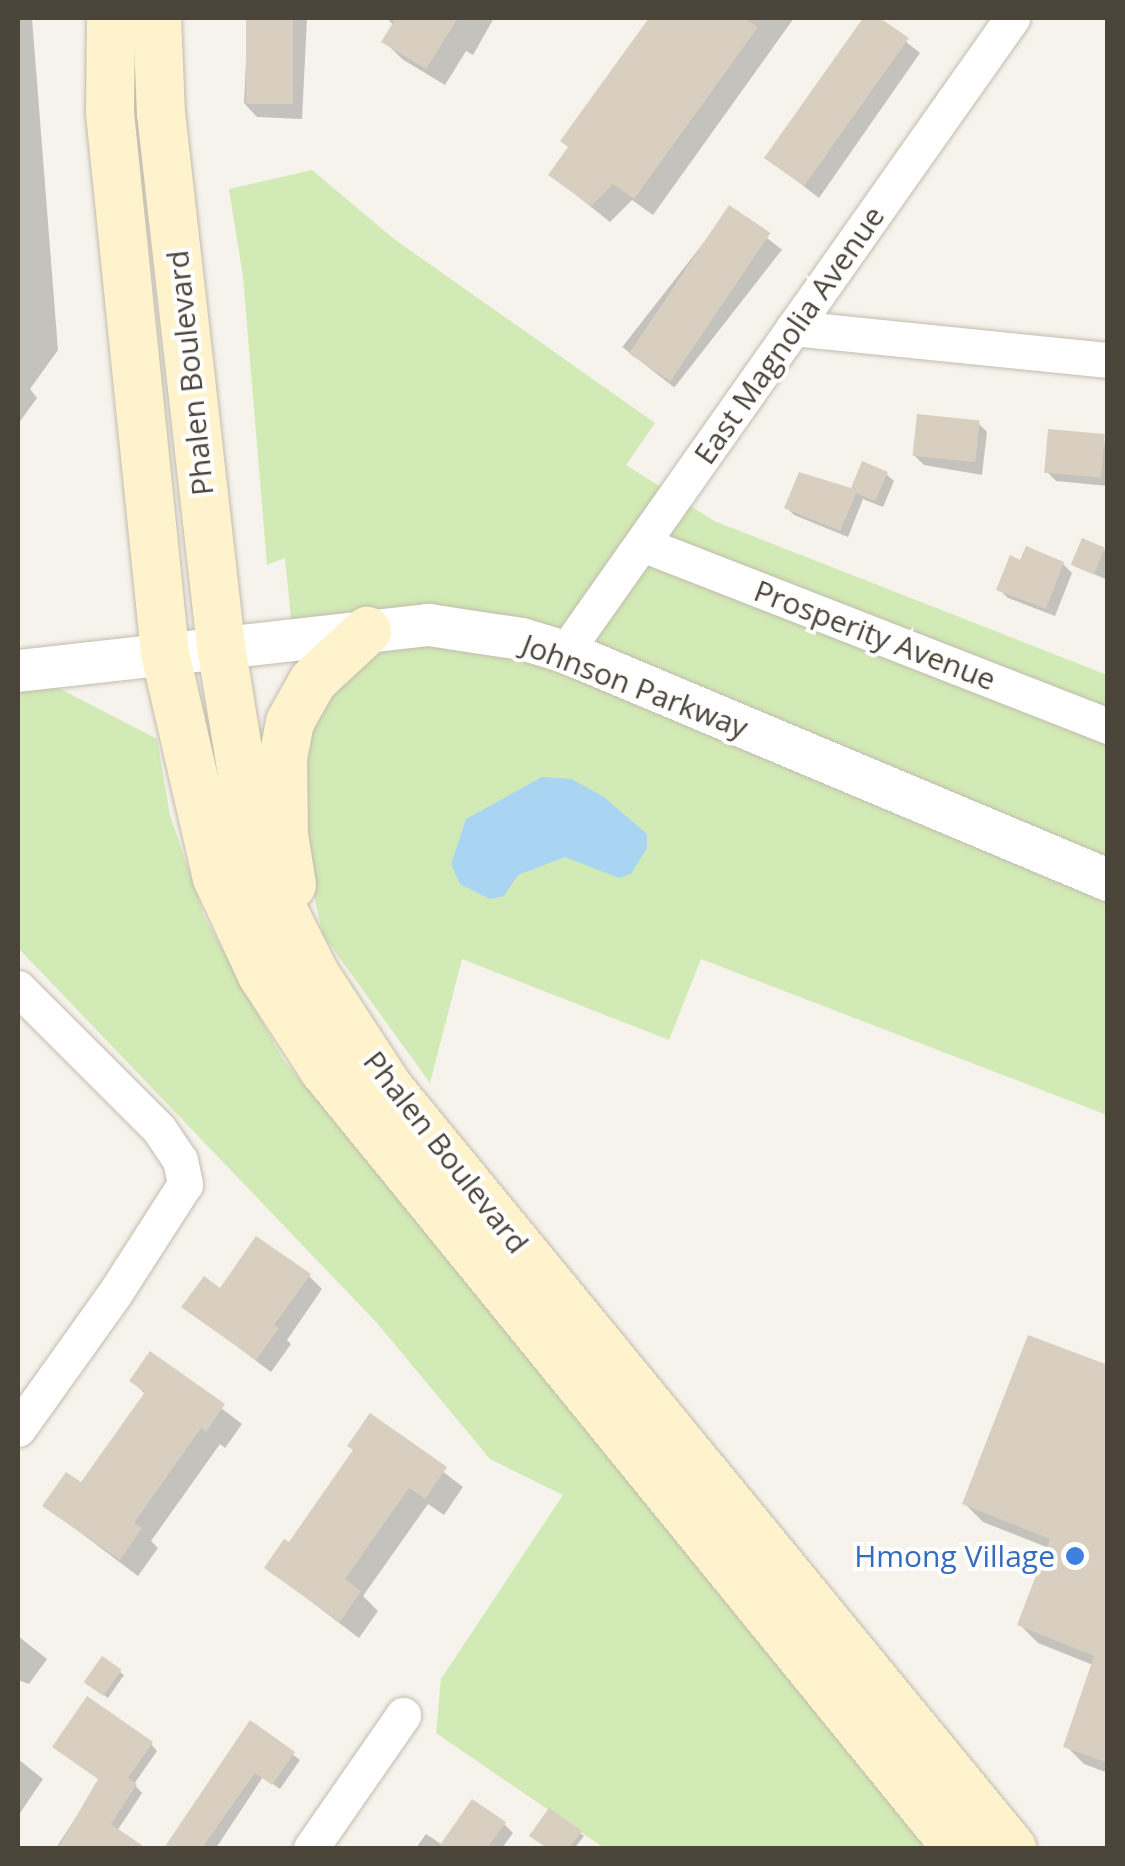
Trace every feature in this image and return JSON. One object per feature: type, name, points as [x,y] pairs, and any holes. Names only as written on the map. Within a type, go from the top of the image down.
[{"type":"main road","name":"Phalen Boulevard","points":[[111,18],[110,114],[165,653],[217,878],[262,975],[313,1054],[957,1848]]},
{"type":"main road","name":"Phalen Boulevard","points":[[157,18],[161,114],[221,646],[252,836],[272,888],[315,974],[390,1088],[1012,1848]]},
{"type":"main road","points":[[367,631],[304,693],[290,722],[283,758],[284,835],[296,904],[326,978],[371,1060]]},
{"type":"street","name":"East Magnolia Avenue","points":[[565,652],[1012,18]]},
{"type":"street","points":[[793,328],[1108,360]]},
{"type":"street","name":"Prosperity Avenue","points":[[642,544],[1108,726]]},
{"type":"street","name":"Johnson Parkway","points":[[18,671],[429,625],[522,640],[565,652],[1108,880]]},
{"type":"street","points":[[18,988],[172,1146],[184,1172],[182,1194],[18,1430]]},
{"type":"street","points":[[311,1848],[402,1715]]},
{"type":"green space","points":[[312,170],[394,239],[655,423],[626,465],[714,521],[1107,675],[1107,1115],[701,959],[669,1040],[462,959],[430,1083],[323,935],[308,870],[304,749],[285,558],[267,565],[243,277],[229,189]]},
{"type":"green space","points":[[18,667],[157,739],[170,815],[205,918],[283,1059],[930,1848],[604,1848],[436,1733],[441,1679],[563,1495],[490,1459],[377,1323],[18,948]]},
{"type":"water","points":[[542,777],[571,779],[604,797],[647,834],[647,848],[631,874],[619,878],[565,857],[518,875],[504,896],[490,899],[460,884],[451,864],[466,819]]},
{"type":"building","points":[[246,18],[293,18],[293,104],[246,104]]},
{"type":"building","points":[[396,18],[458,18],[426,69],[381,42]]},
{"type":"building","points":[[649,18],[744,18],[758,27],[634,199],[613,184],[591,206],[548,175],[568,147],[560,141]]},
{"type":"building","points":[[863,18],[880,18],[909,38],[804,186],[764,158]]},
{"type":"building","points":[[729,205],[770,233],[670,381],[629,353]]},
{"type":"building","points":[[917,414],[980,421],[975,462],[913,456]]},
{"type":"building","points":[[1048,429],[1105,434],[1101,478],[1044,473]]},
{"type":"building","points":[[862,461],[888,472],[875,501],[856,493],[840,531],[784,508],[799,472],[851,488]]},
{"type":"building","points":[[1082,538],[1105,548],[1094,574],[1071,565]]},
{"type":"building","points":[[1026,546],[1064,562],[1046,609],[996,590],[1010,555],[1020,560]]},
{"type":"building","points":[[256,1236],[311,1274],[274,1325],[279,1328],[256,1360],[181,1307],[204,1276],[220,1288]]},
{"type":"building","name":"Hmong Village","points":[[1028,1335],[1108,1365],[1108,1763],[1063,1747],[1094,1656],[1017,1625],[1050,1539],[962,1504]]},
{"type":"building","points":[[150,1351],[225,1404],[206,1432],[201,1428],[134,1523],[142,1528],[120,1560],[42,1506],[66,1472],[81,1482],[145,1392],[129,1381]]},
{"type":"building","points":[[370,1413],[447,1467],[425,1499],[409,1488],[345,1579],[361,1591],[340,1622],[264,1568],[284,1539],[289,1542],[353,1450],[347,1446]]},
{"type":"building","points":[[102,1656],[122,1670],[103,1696],[84,1682]]},
{"type":"building","points":[[87,1696],[153,1742],[128,1778],[137,1784],[111,1824],[146,1848],[58,1848],[98,1779],[52,1747]]},
{"type":"building","points":[[250,1720],[295,1752],[272,1785],[255,1773],[202,1848],[164,1848]]},
{"type":"building","points":[[472,1799],[506,1822],[487,1848],[438,1848]]},
{"type":"building","points":[[549,1808],[582,1831],[569,1848],[547,1848],[529,1836]]},
{"type":"place","name":"Hmong Village","points":[[1075,1556]]}]
